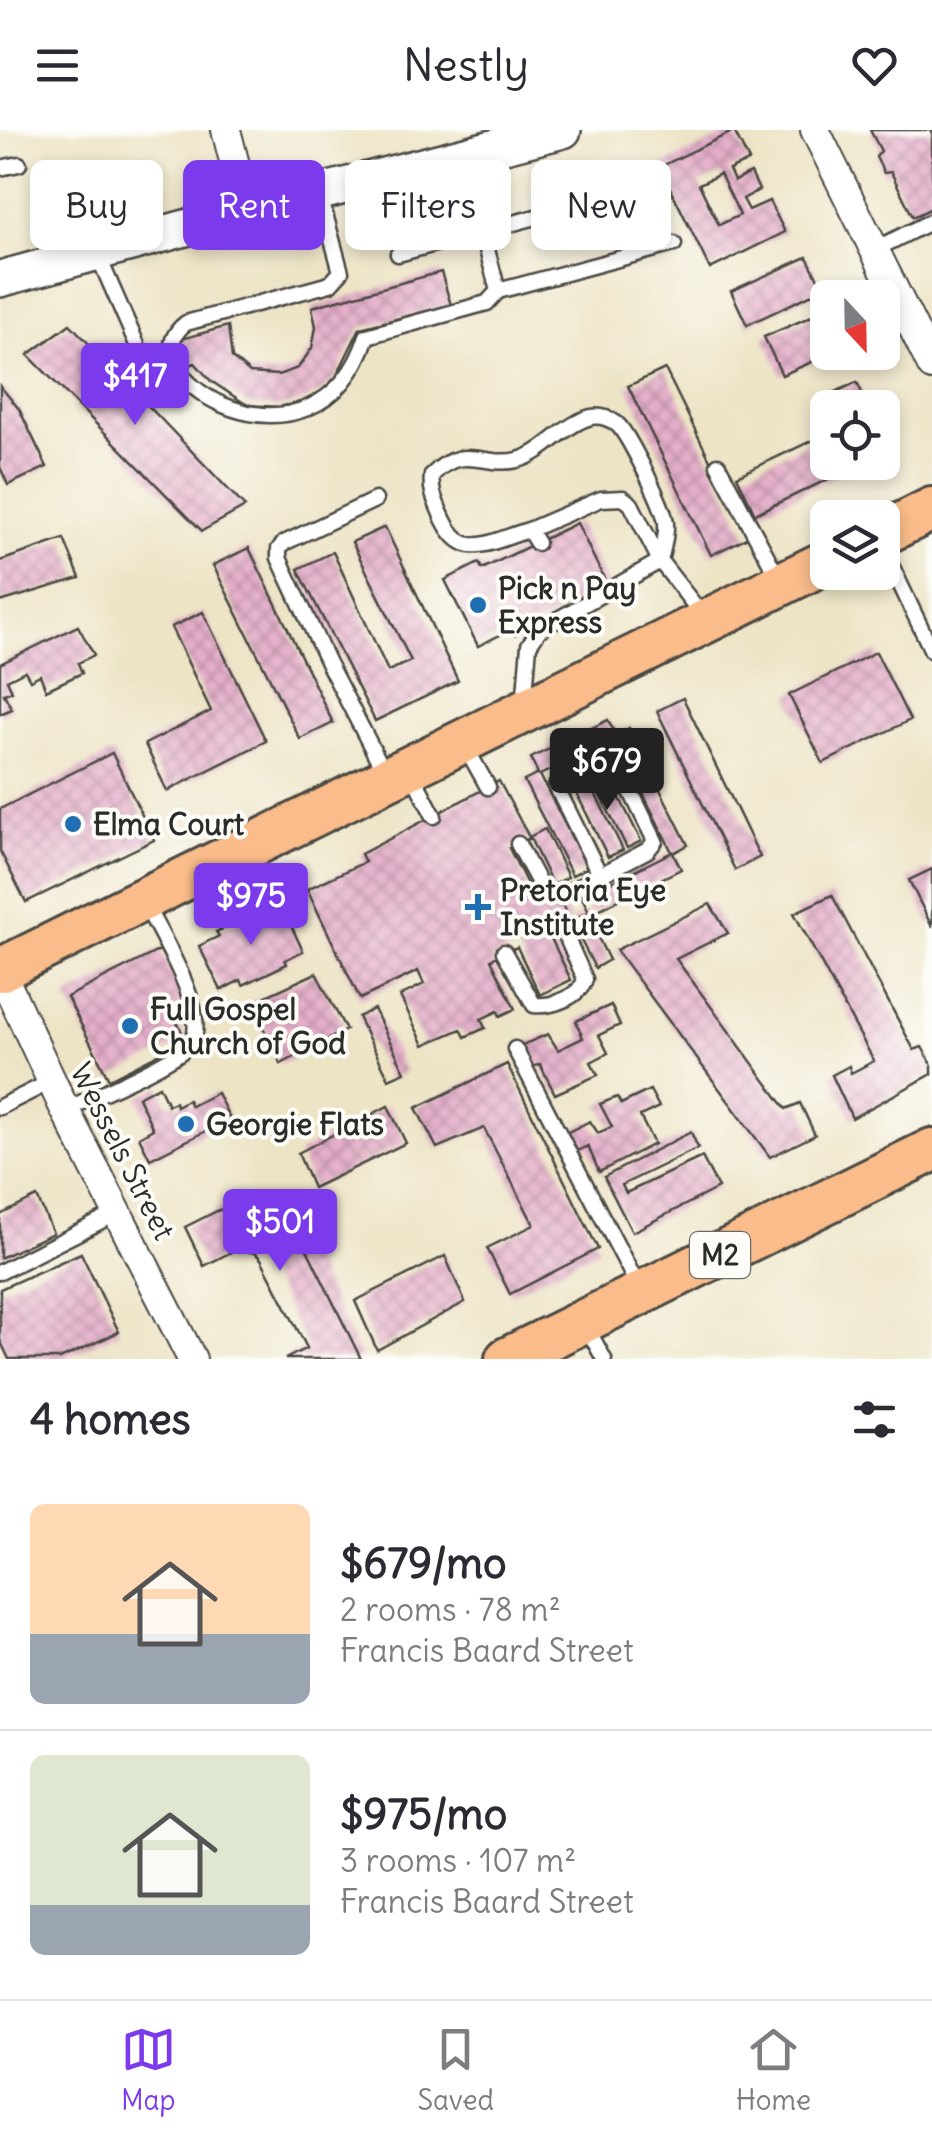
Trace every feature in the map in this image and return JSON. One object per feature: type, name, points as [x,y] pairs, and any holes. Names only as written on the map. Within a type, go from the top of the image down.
[{"type":"main road","points":[[900,525],[932,510]]},
{"type":"main road","points":[[0,970],[810,570]]},
{"type":"main road","name":"M2","points":[[516,1357],[932,1150]]},
{"type":"street","points":[[226,130],[234,160]]},
{"type":"street","points":[[325,180],[494,130]]},
{"type":"street","points":[[325,190],[563,130]]},
{"type":"street","points":[[815,130],[932,366]]},
{"type":"street","points":[[0,262],[183,219]]},
{"type":"street","points":[[0,280],[183,224]]},
{"type":"street","name":"Wessels Street","points":[[0,970],[192,1359]]},
{"type":"lane","points":[[0,168],[19,164]]},
{"type":"lane","points":[[325,214],[341,272],[330,284],[186,322],[174,332],[170,342],[176,369],[220,406],[244,415],[281,415],[304,409],[326,398],[342,382],[361,356],[367,336],[487,304],[498,292],[674,244]]},
{"type":"lane","points":[[874,250],[932,221]]},
{"type":"lane","points":[[398,254],[413,250]]},
{"type":"lane","points":[[487,250],[498,292]]},
{"type":"lane","points":[[96,253],[152,379]]},
{"type":"lane","points":[[660,561],[666,521],[620,428],[608,418],[592,417],[515,461],[454,458],[432,475],[430,488],[455,541],[464,545],[533,536],[601,499],[623,498],[631,504],[660,561],[707,620]]},
{"type":"lane","points":[[718,465],[781,584]]},
{"type":"lane","points":[[375,500],[284,543],[279,550],[280,558],[328,663],[398,772],[434,816]]},
{"type":"lane","points":[[524,710],[528,644],[538,630],[660,561]]},
{"type":"lane","points":[[900,584],[932,651]]},
{"type":"lane","points":[[462,741],[488,787]]},
{"type":"lane","points":[[559,898],[648,850],[654,841],[614,758],[607,754],[560,778],[556,786],[600,875]]},
{"type":"lane","points":[[518,844],[540,887]]},
{"type":"lane","points":[[66,1110],[173,1058],[191,1045],[195,1037],[192,1002],[142,898]]},
{"type":"lane","points":[[504,952],[534,1006],[546,1006],[576,992],[585,979],[561,926]]},
{"type":"lane","points":[[515,1049],[642,1293]]},
{"type":"lane","points":[[0,1107],[52,1081]]},
{"type":"lane","points":[[0,1272],[118,1212]]},
{"type":"lane","points":[[584,1321],[604,1359]]},
{"type":"building","points":[[870,130],[932,130],[932,208],[913,217],[891,172],[884,173],[876,157],[881,151]]},
{"type":"building","points":[[734,131],[749,161],[729,170],[734,181],[751,173],[759,190],[743,199],[749,210],[769,201],[785,232],[710,269],[671,189],[671,162]],"holes":[[[720,174],[740,215],[719,225],[699,184]]]},
{"type":"building","points":[[807,257],[818,280],[810,280],[810,295],[747,325],[731,291]]},
{"type":"building","points":[[441,272],[451,305],[360,328],[336,377],[321,392],[301,402],[279,407],[247,405],[211,381],[195,363],[184,367],[178,340],[228,326],[232,358],[250,373],[278,375],[298,368],[312,348],[316,327],[312,307]]},
{"type":"building","points":[[810,317],[810,363],[782,375],[764,337]]},
{"type":"building","points":[[70,324],[245,507],[202,531],[28,355]]},
{"type":"building","points":[[665,369],[748,537],[711,555],[628,386]]},
{"type":"building","points":[[857,382],[861,390],[840,390]]},
{"type":"building","points":[[0,386],[19,409],[47,467],[8,485],[0,467]]},
{"type":"building","points":[[810,442],[810,480],[826,480],[755,514],[737,476]]},
{"type":"building","points":[[577,523],[609,589],[515,635],[512,629],[478,646],[445,580],[479,563],[482,569]]},
{"type":"building","points":[[385,527],[458,681],[375,721],[298,569],[333,552],[388,671],[411,661],[352,542]]},
{"type":"building","points":[[64,539],[80,578],[0,602],[0,561]]},
{"type":"building","points":[[249,548],[333,723],[300,739],[213,565]]},
{"type":"building","points":[[203,612],[266,741],[167,791],[145,744],[211,711],[171,627]]},
{"type":"building","points":[[78,626],[94,655],[78,663],[82,673],[46,690],[40,675],[30,680],[25,671],[7,680],[12,691],[4,694],[12,709],[0,714],[0,664]]},
{"type":"building","points":[[876,652],[910,720],[823,763],[789,695]]},
{"type":"building","points":[[683,698],[760,857],[735,870],[657,711]]},
{"type":"building","points":[[608,720],[616,735],[629,728],[688,845],[673,853],[681,869],[590,914],[582,897],[672,852],[615,737],[540,775],[587,868],[572,875],[524,781],[538,774],[531,758]]},
{"type":"building","name":"Elma Court","points":[[112,753],[154,840],[26,902],[0,851],[0,809]]},
{"type":"building","points":[[606,770],[641,841],[627,848],[591,777]]},
{"type":"building","points":[[588,779],[623,850],[608,857],[573,786]]},
{"type":"building","points":[[499,781],[529,837],[545,829],[568,877],[553,885],[570,921],[548,932],[571,980],[540,995],[517,947],[491,959],[515,1009],[481,1019],[485,1028],[465,1037],[461,1029],[424,1045],[400,996],[424,984],[418,971],[360,999],[307,889],[365,862],[361,854]],"holes":[[[530,838],[551,882],[531,892],[509,848]]]},
{"type":"building","points":[[932,869],[932,927],[909,880]]},
{"type":"building","points":[[832,895],[914,1050],[922,1047],[932,1065],[932,1074],[852,1118],[832,1075],[849,1066],[851,1073],[874,1061],[794,913]]},
{"type":"building","points":[[710,904],[728,933],[676,959],[786,1109],[800,1103],[815,1135],[770,1157],[616,950]]},
{"type":"building","points":[[282,906],[303,951],[285,960],[287,964],[243,985],[241,980],[221,990],[199,946],[219,936],[216,932],[261,911],[263,915]]},
{"type":"building","points":[[586,913],[609,960],[595,968],[571,921]]},
{"type":"building","name":"Full Gospel Church of God","points":[[160,950],[187,1003],[171,1011],[186,1040],[109,1079],[67,997]]},
{"type":"building","points":[[316,973],[346,1030],[281,1064],[251,1003]]},
{"type":"building","points":[[611,1005],[620,1025],[599,1035],[608,1053],[591,1062],[598,1075],[555,1094],[540,1064],[530,1068],[520,1046],[548,1034],[558,1050],[583,1038],[576,1021]]},
{"type":"building","points":[[374,1009],[405,1072],[389,1079],[358,1017]]},
{"type":"building","points":[[507,1064],[598,1249],[510,1294],[487,1248],[534,1225],[484,1128],[437,1148],[416,1108]]},
{"type":"building","name":"Georgie Flats","points":[[159,1086],[168,1105],[175,1102],[176,1106],[188,1100],[191,1106],[217,1093],[230,1119],[150,1159],[139,1137],[153,1129],[138,1097]]},
{"type":"building","points":[[650,1090],[659,1107],[640,1116],[654,1144],[599,1172],[588,1146],[571,1154],[562,1135],[590,1121],[598,1133],[612,1127],[600,1104],[617,1097],[621,1104]]},
{"type":"building","points":[[388,1106],[406,1143],[313,1188],[298,1153]]},
{"type":"building","points":[[691,1132],[698,1148],[622,1185],[626,1193],[702,1157],[718,1188],[632,1232],[604,1177]]},
{"type":"building","points":[[37,1197],[53,1233],[0,1258],[0,1215]]},
{"type":"building","points":[[257,1208],[279,1216],[298,1231],[361,1359],[285,1359],[307,1348],[261,1259],[255,1253],[237,1249],[204,1266],[185,1227],[219,1210]]},
{"type":"building","points":[[81,1253],[119,1332],[60,1359],[9,1359],[0,1340],[0,1289]]},
{"type":"building","points":[[445,1256],[465,1302],[377,1350],[355,1301]]},
{"type":"place","name":"Pick n Pay Express","points":[[478,605]]},
{"type":"place","name":"Elma Court","points":[[73,824]]},
{"type":"place","name":"Pretoria Eye Institute","points":[[478,907]]},
{"type":"place","name":"Full Gospel Church of God","points":[[130,1026]]},
{"type":"place","name":"Georgie Flats","points":[[186,1124]]}]
